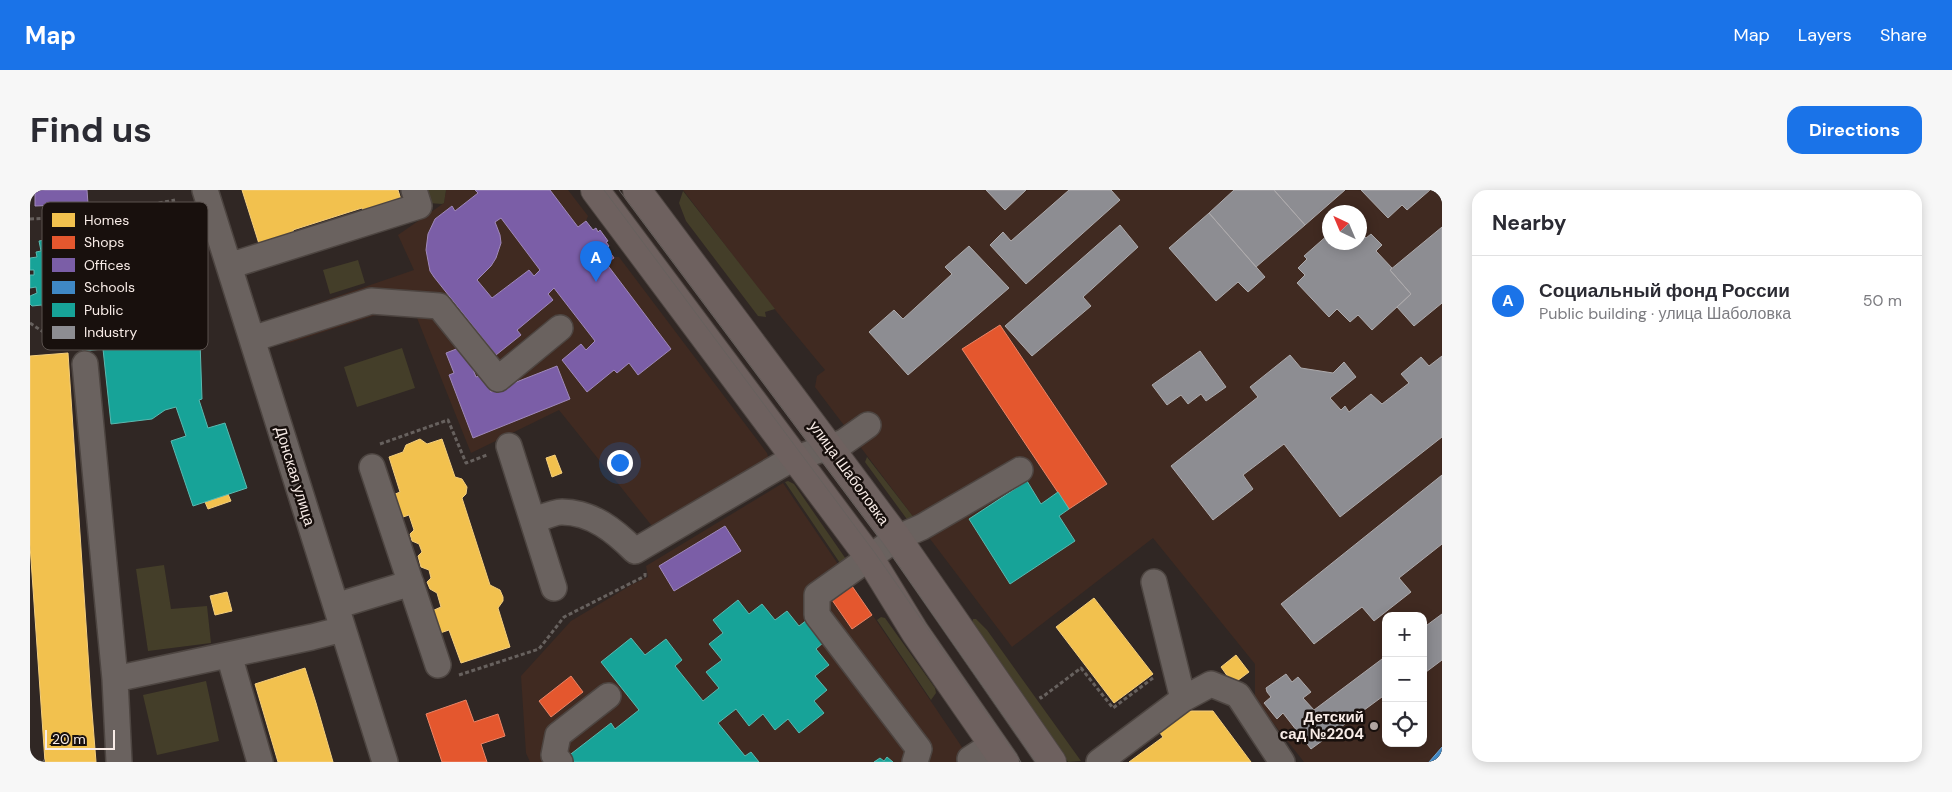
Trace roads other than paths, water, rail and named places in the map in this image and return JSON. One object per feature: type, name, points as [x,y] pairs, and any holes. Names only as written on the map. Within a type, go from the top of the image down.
[{"type":"main road","points":[[595,190],[869,557],[915,632],[999,753]]},
{"type":"main road","name":"улица Шаболовка","points":[[637,190],[897,538],[1052,762]]},
{"type":"street","name":"Донская улица","points":[[205,190],[385,762]]},
{"type":"street","points":[[229,266],[419,206],[414,190]]},
{"type":"street","points":[[252,339],[371,301],[439,306],[498,379],[560,328]]},
{"type":"street","points":[[85,364],[115,679],[120,762]]},
{"type":"street","points":[[533,521],[561,511],[591,517],[618,534],[636,551],[796,458],[844,442],[868,425]]},
{"type":"street","points":[[508,446],[554,588]]},
{"type":"street","points":[[372,467],[438,665]]},
{"type":"street","points":[[915,762],[919,749],[817,615],[817,595],[897,538],[922,527],[1020,470]]},
{"type":"street","points":[[1154,582],[1183,699]]},
{"type":"street","points":[[115,679],[229,655],[339,617],[411,583]]},
{"type":"street","points":[[229,655],[260,762]]},
{"type":"street","points":[[1099,762],[1183,699],[1211,684],[1238,694],[1282,762]]},
{"type":"street","points":[[560,762],[554,755],[558,735],[608,696]]},
{"type":"street","points":[[970,759],[999,753]]},
{"type":"tram line","points":[[604,190],[875,553],[1021,762]]},
{"type":"tram line","points":[[619,190],[885,546],[1036,762]]},
{"type":"place","name":"Социальный фонд России","points":[[596,282]]},
{"type":"place","name":"Детский сад №2204","points":[[1374,726]]}]
